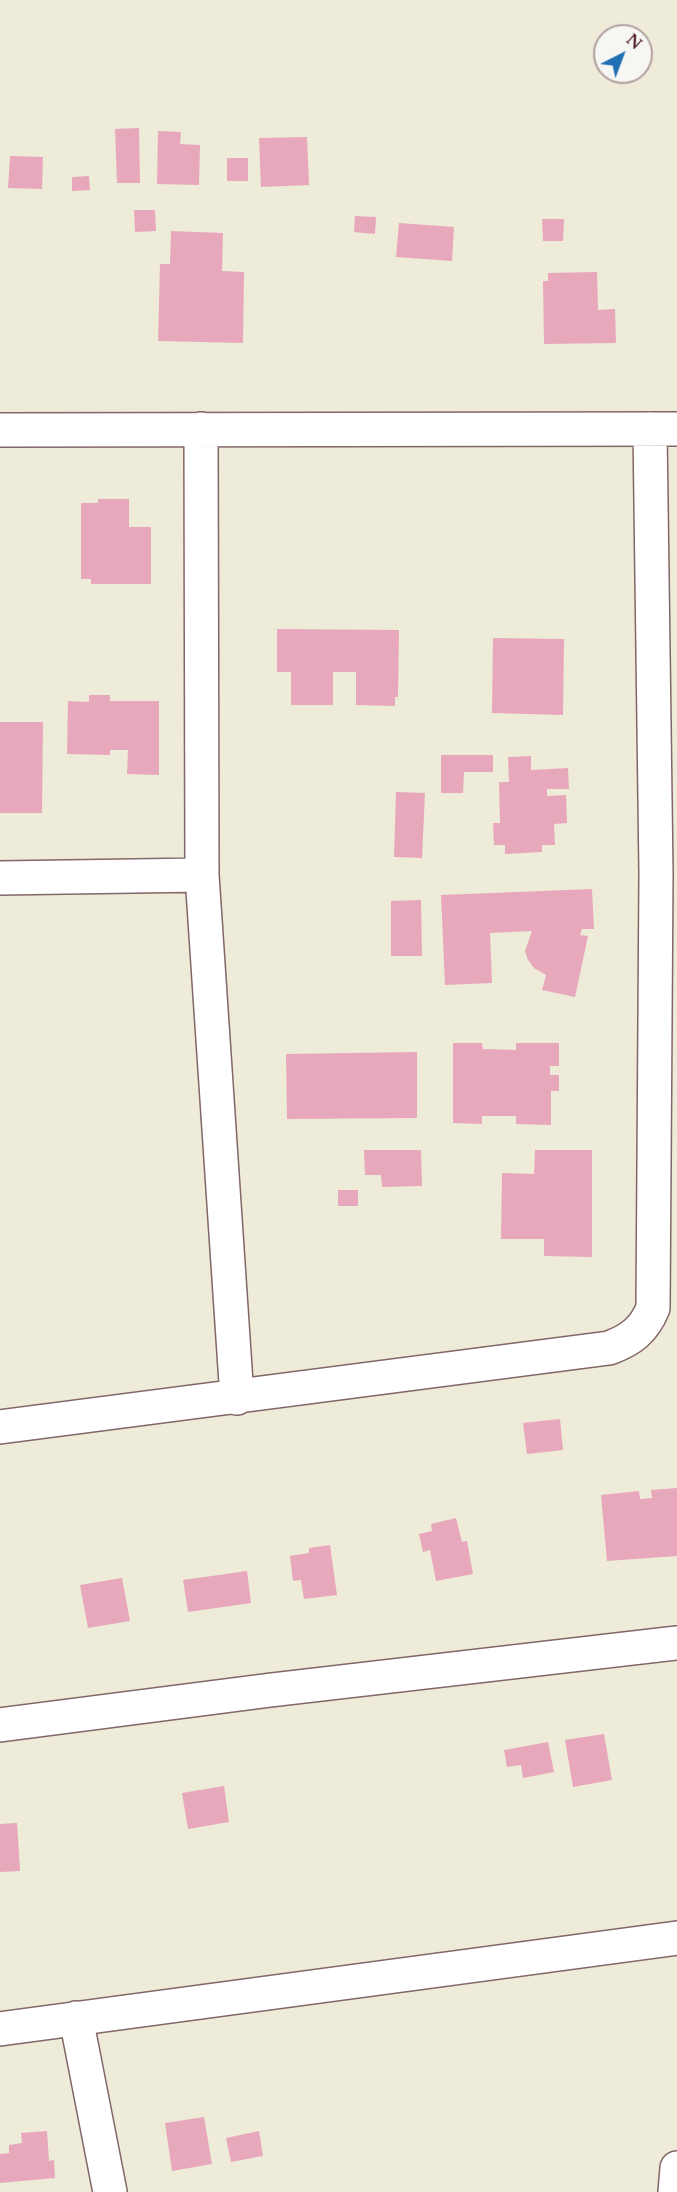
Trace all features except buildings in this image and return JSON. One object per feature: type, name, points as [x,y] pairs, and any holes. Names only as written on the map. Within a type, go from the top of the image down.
[{"type":"street","points":[[201,429],[202,875],[237,1398]]},
{"type":"street","points":[[0,430],[664,429],[653,1308],[648,1320],[628,1341],[609,1348],[0,1427]]},
{"type":"street","points":[[0,878],[202,875]]},
{"type":"street","points":[[0,1725],[260,1691],[677,1643]]},
{"type":"street","points":[[0,2029],[677,1938]]},
{"type":"street","points":[[76,2018],[110,2192]]},
{"type":"street","points":[[675,2192],[677,2168]]}]
